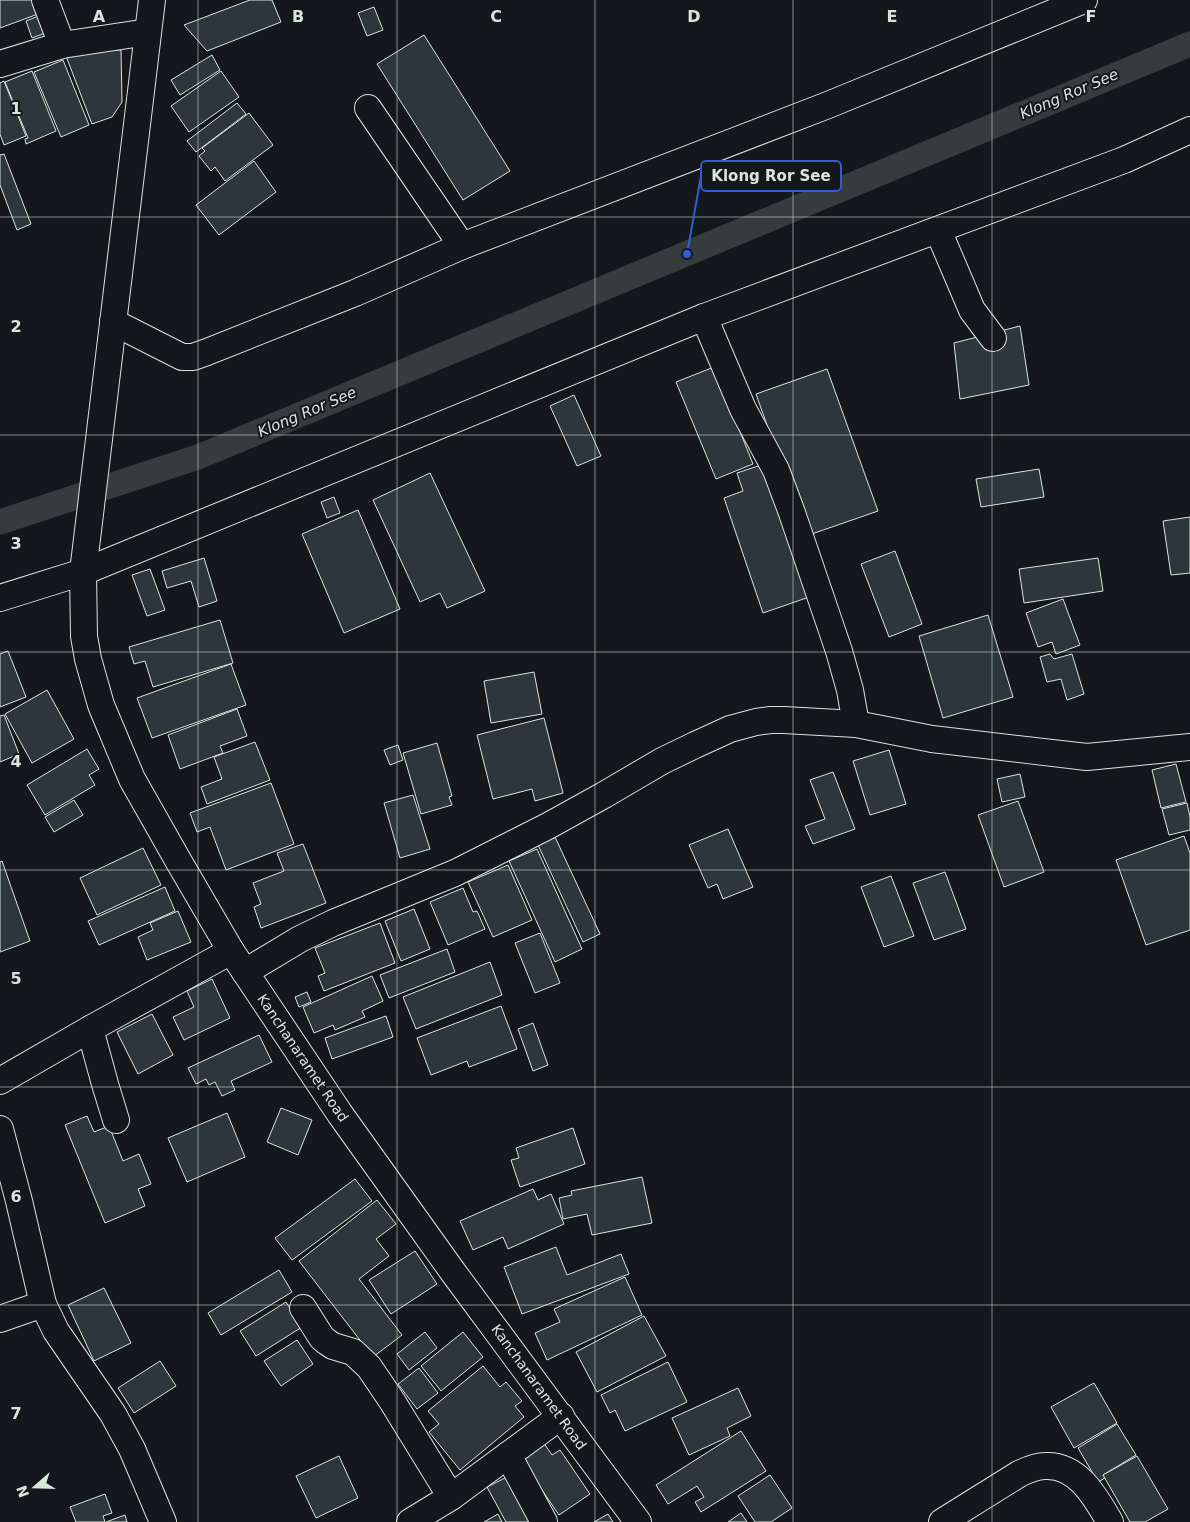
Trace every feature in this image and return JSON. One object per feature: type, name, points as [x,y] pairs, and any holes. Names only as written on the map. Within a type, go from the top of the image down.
[{"type":"street","points":[[45,0],[62,45]]},
{"type":"street","name":"Kanchanaramet Road","points":[[152,0],[83,572],[84,636],[94,685],[132,779],[238,962],[340,1114],[453,1272],[638,1522]]},
{"type":"street","points":[[113,322],[182,357],[193,357],[272,327],[462,246],[828,105],[1084,0]]},
{"type":"street","points":[[0,64],[62,45],[148,32]]},
{"type":"street","points":[[368,108],[462,246]]},
{"type":"street","points":[[0,598],[83,572],[704,318],[1124,160],[1190,130]]},
{"type":"street","points":[[938,230],[969,306],[978,321],[993,338]]},
{"type":"street","points":[[704,318],[743,409],[776,470],[839,651],[850,690],[856,724]]},
{"type":"street","points":[[0,1081],[90,1029],[238,962],[300,939],[455,873],[588,804],[662,761],[730,729],[771,720],[856,724],[932,739],[1087,757],[1189,750]]},
{"type":"street","points":[[90,1029],[104,1084],[116,1120]]},
{"type":"street","points":[[0,1129],[43,1304],[56,1330],[113,1414],[132,1449],[163,1522]]},
{"type":"street","points":[[0,1319],[43,1304]]},
{"type":"street","points":[[303,1308],[322,1338],[333,1346],[353,1352],[369,1367],[392,1400],[451,1498]]},
{"type":"street","points":[[410,1522],[451,1498],[561,1416]]},
{"type":"street","points":[[508,1455],[544,1522]]},
{"type":"street","points":[[942,1522],[1019,1474],[1032,1468],[1045,1466],[1059,1467],[1081,1479],[1098,1501],[1110,1522]]},
{"type":"building","points":[[0,0],[32,0],[38,14],[0,28]]},
{"type":"building","points":[[250,0],[272,0],[281,22],[207,51],[184,25]]},
{"type":"building","points":[[374,7],[383,30],[367,36],[358,13]]},
{"type":"building","points":[[41,15],[48,32],[32,38],[26,21]]},
{"type":"building","points":[[424,35],[510,171],[463,200],[377,64]]},
{"type":"building","points":[[81,50],[121,50],[122,102],[112,117],[92,124],[66,56]]},
{"type":"building","points":[[212,55],[220,70],[180,95],[171,80]]},
{"type":"building","points":[[63,60],[89,125],[61,137],[34,72]]},
{"type":"building","points":[[32,71],[56,131],[26,144],[25,139],[28,138],[5,82]]},
{"type":"building","points":[[221,71],[239,97],[189,132],[171,106]]},
{"type":"building","points":[[4,81],[26,136],[4,145],[0,134],[0,83]]},
{"type":"building","points":[[237,103],[246,114],[196,152],[187,141]]},
{"type":"building","points":[[249,113],[273,145],[225,181],[215,167],[211,171],[199,156],[205,151],[202,148]]},
{"type":"building","points":[[0,154],[4,154],[31,224],[17,230],[0,185]]},
{"type":"building","points":[[254,161],[276,192],[219,235],[196,205]]},
{"type":"building","points":[[1020,326],[1029,385],[960,399],[954,343]]},
{"type":"building","points":[[714,367],[753,464],[716,479],[676,382]]},
{"type":"building","points":[[827,369],[878,511],[806,536],[756,394]]},
{"type":"building","points":[[574,395],[601,456],[577,466],[550,406]]},
{"type":"building","points":[[767,463],[812,596],[763,613],[724,498],[743,491],[737,473]]},
{"type":"building","points":[[1039,469],[1044,497],[981,507],[976,479]]},
{"type":"building","points":[[430,473],[485,591],[447,608],[440,593],[420,602],[373,500]]},
{"type":"building","points":[[334,497],[340,513],[327,518],[321,502]]},
{"type":"building","points":[[358,510],[400,609],[344,633],[302,534]]},
{"type":"building","points":[[1190,517],[1190,573],[1171,575],[1163,521]]},
{"type":"building","points":[[895,551],[922,624],[889,637],[861,564]]},
{"type":"building","points":[[204,558],[217,601],[199,607],[191,581],[167,588],[162,571]]},
{"type":"building","points":[[1098,558],[1103,591],[1024,603],[1019,569]]},
{"type":"building","points":[[150,569],[165,610],[147,616],[132,575]]},
{"type":"building","points":[[1063,599],[1080,645],[1056,654],[1052,642],[1038,647],[1026,613]]},
{"type":"building","points":[[988,615],[1013,697],[943,718],[919,636]]},
{"type":"building","points":[[220,620],[233,663],[153,687],[145,661],[134,664],[129,647]]},
{"type":"building","points":[[8,651],[26,697],[0,707],[0,654]]},
{"type":"building","points":[[1050,654],[1054,659],[1072,654],[1084,694],[1067,700],[1061,679],[1047,682],[1040,657]]},
{"type":"building","points":[[231,664],[246,705],[152,738],[137,698]]},
{"type":"building","points":[[534,672],[542,714],[491,723],[484,681]]},
{"type":"building","points":[[47,690],[74,739],[32,763],[5,714]]},
{"type":"building","points":[[237,709],[247,736],[220,746],[223,753],[180,769],[168,735]]},
{"type":"building","points":[[4,715],[19,754],[0,762],[0,716]]},
{"type":"building","points":[[544,718],[563,793],[535,801],[532,789],[493,799],[477,735]]},
{"type":"building","points":[[255,742],[270,780],[207,804],[201,787],[222,779],[214,757]]},
{"type":"building","points":[[437,743],[452,796],[449,797],[452,805],[421,814],[403,753]]},
{"type":"building","points":[[398,745],[403,760],[390,765],[384,750]]},
{"type":"building","points":[[87,749],[99,769],[89,775],[95,785],[45,815],[27,785]]},
{"type":"building","points":[[889,750],[906,804],[870,815],[853,761]]},
{"type":"building","points":[[1176,764],[1186,802],[1161,808],[1152,770]]},
{"type":"building","points":[[833,772],[855,829],[813,844],[805,826],[825,819],[810,780]]},
{"type":"building","points":[[1020,774],[1025,797],[1002,802],[997,779]]},
{"type":"building","points":[[271,783],[294,844],[226,870],[210,827],[197,832],[190,813]]},
{"type":"building","points":[[413,795],[430,849],[400,858],[384,803]]},
{"type":"building","points":[[74,800],[83,815],[54,832],[45,817]]},
{"type":"building","points":[[1018,801],[1044,872],[1004,887],[978,815]]},
{"type":"building","points":[[1187,803],[1190,830],[1169,835],[1162,809]]},
{"type":"building","points":[[728,829],[753,887],[723,899],[717,884],[708,888],[689,845]]},
{"type":"building","points":[[1184,836],[1190,853],[1190,930],[1146,945],[1116,860]]},
{"type":"building","points":[[555,837],[600,934],[583,942],[538,845]]},
{"type":"building","points":[[303,844],[326,903],[261,928],[254,907],[261,904],[253,883],[284,871],[277,853]]},
{"type":"building","points":[[143,848],[161,885],[97,915],[80,878]]},
{"type":"building","points":[[537,849],[582,949],[555,962],[509,861]]},
{"type":"building","points":[[2,861],[30,941],[0,952],[0,862]]},
{"type":"building","points":[[508,865],[532,920],[493,937],[468,882]]},
{"type":"building","points":[[945,872],[966,929],[934,940],[913,883]]},
{"type":"building","points":[[891,876],[914,936],[884,947],[861,887]]},
{"type":"building","points":[[165,887],[175,911],[99,945],[88,921]]},
{"type":"building","points":[[463,888],[473,912],[477,911],[485,929],[448,945],[430,902]]},
{"type":"building","points":[[414,909],[430,949],[401,961],[385,921]]},
{"type":"building","points":[[178,911],[191,942],[147,960],[138,937],[153,930],[150,923]]},
{"type":"building","points":[[380,923],[395,963],[324,991],[318,976],[325,973],[315,948]]},
{"type":"building","points":[[540,933],[560,983],[535,993],[515,943]]},
{"type":"building","points":[[447,949],[455,972],[389,998],[380,975]]},
{"type":"building","points":[[490,962],[502,995],[416,1029],[403,997]]},
{"type":"building","points":[[372,976],[383,1001],[362,1011],[365,1017],[335,1030],[333,1025],[314,1033],[303,1007]]},
{"type":"building","points":[[212,979],[230,1018],[184,1040],[173,1017],[194,1007],[187,991]]},
{"type":"building","points":[[307,992],[311,1002],[299,1007],[295,997]]},
{"type":"building","points":[[501,1006],[517,1049],[469,1067],[467,1061],[431,1075],[417,1038]]},
{"type":"building","points":[[152,1014],[173,1055],[138,1074],[117,1032]]},
{"type":"building","points":[[386,1016],[393,1037],[332,1059],[325,1038]]},
{"type":"building","points":[[533,1023],[548,1065],[533,1071],[518,1029]]},
{"type":"building","points":[[259,1035],[272,1062],[231,1081],[235,1090],[222,1096],[215,1082],[209,1085],[206,1079],[196,1084],[188,1068]]},
{"type":"building","points":[[281,1108],[312,1120],[298,1155],[267,1142]]},
{"type":"building","points":[[227,1113],[245,1157],[187,1182],[168,1138]]},
{"type":"building","points":[[87,1116],[94,1132],[109,1126],[123,1161],[139,1154],[151,1184],[138,1189],[145,1206],[105,1223],[65,1125]]},
{"type":"building","points":[[573,1128],[585,1164],[520,1187],[511,1160],[519,1158],[516,1148]]},
{"type":"building","points":[[642,1177],[652,1223],[592,1235],[587,1214],[563,1219],[559,1198],[572,1195],[571,1191]]},
{"type":"building","points":[[355,1179],[372,1201],[292,1260],[275,1238]]},
{"type":"building","points":[[533,1189],[538,1200],[551,1194],[564,1224],[508,1249],[503,1237],[473,1250],[460,1221]]},
{"type":"building","points":[[377,1200],[396,1224],[376,1239],[389,1256],[359,1279],[402,1335],[373,1357],[299,1261]]},
{"type":"building","points":[[556,1247],[567,1275],[621,1254],[629,1274],[522,1314],[504,1267]]},
{"type":"building","points":[[415,1251],[437,1284],[391,1314],[369,1280]]},
{"type":"building","points":[[279,1270],[292,1292],[221,1335],[208,1313]]},
{"type":"building","points":[[625,1277],[642,1315],[547,1360],[535,1333],[560,1322],[554,1309]]},
{"type":"building","points":[[104,1288],[131,1343],[94,1361],[68,1305]]},
{"type":"building","points":[[286,1302],[302,1327],[256,1356],[240,1331]]},
{"type":"building","points":[[644,1316],[666,1356],[597,1392],[576,1352]]},
{"type":"building","points":[[425,1332],[437,1348],[409,1370],[397,1354]]},
{"type":"building","points":[[463,1332],[483,1357],[441,1391],[421,1366]]},
{"type":"building","points":[[297,1340],[313,1364],[281,1386],[264,1361]]},
{"type":"building","points":[[160,1361],[176,1386],[134,1413],[118,1388]]},
{"type":"building","points":[[668,1362],[687,1402],[625,1431],[615,1410],[610,1413],[601,1395]]},
{"type":"building","points":[[483,1366],[500,1387],[506,1382],[522,1401],[515,1406],[524,1417],[460,1470],[429,1432],[439,1424],[428,1411]]},
{"type":"building","points":[[419,1368],[438,1393],[417,1409],[398,1384]]},
{"type":"building","points":[[1094,1383],[1117,1423],[1074,1448],[1051,1407]]},
{"type":"building","points":[[738,1388],[751,1416],[727,1428],[730,1436],[689,1455],[672,1418]]},
{"type":"building","points":[[1117,1424],[1136,1455],[1103,1475],[1105,1478],[1098,1482],[1078,1448]]},
{"type":"building","points":[[741,1431],[766,1471],[701,1512],[695,1502],[704,1497],[697,1486],[668,1504],[656,1485]]},
{"type":"building","points":[[541,1439],[552,1455],[560,1450],[590,1494],[559,1515],[518,1455]]},
{"type":"building","points":[[339,1456],[358,1498],[316,1518],[296,1476]]},
{"type":"building","points":[[1137,1456],[1168,1509],[1145,1522],[1130,1522],[1103,1475]]},
{"type":"building","points":[[511,1475],[536,1522],[506,1522],[487,1487]]},
{"type":"building","points":[[770,1475],[792,1508],[771,1522],[755,1522],[738,1496]]},
{"type":"building","points":[[105,1494],[112,1513],[103,1516],[105,1522],[76,1522],[70,1507]]},
{"type":"building","points":[[741,1513],[747,1522],[728,1522]]},
{"type":"building","points":[[498,1514],[502,1522],[484,1522]]},
{"type":"building","points":[[608,1514],[613,1522],[594,1522]]},
{"type":"building","points":[[125,1515],[127,1522],[106,1522]]},
{"type":"waterway","name":"Klong Ror See","points":[[0,522],[198,457],[1190,44]]},
{"type":"place","name":"Klong Ror See","points":[[687,254]]}]
